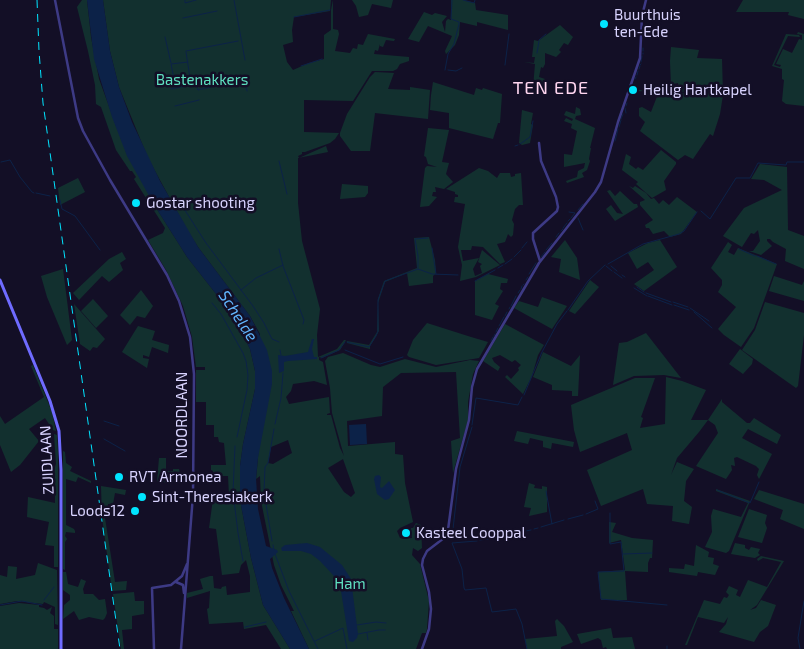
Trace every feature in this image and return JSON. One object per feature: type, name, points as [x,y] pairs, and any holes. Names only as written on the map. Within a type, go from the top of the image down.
[{"type":"main road","name":"ZUIDLAAN","points":[[0,280],[50,401],[59,431],[61,470],[60,649]]},
{"type":"street","name":"NOORDLAAN","points":[[56,0],[80,124],[110,180],[167,275],[185,318],[193,355],[193,495],[181,649]]},
{"type":"street","points":[[422,649],[429,629],[431,609],[422,565],[423,559],[427,551],[444,538],[449,528],[456,469],[469,420],[474,378],[482,360],[540,261],[596,192],[607,165],[619,119],[640,58],[642,13],[646,0]]},
{"type":"street","points":[[539,143],[541,161],[558,206],[557,211],[532,234],[540,261]]},
{"type":"street","name":"NOORDLAAN","points":[[184,603],[184,586],[176,582],[184,572],[188,560]]},
{"type":"street","points":[[154,649],[152,588],[166,587],[176,582]]},
{"type":"green space","points":[[82,0],[87,0],[91,37],[99,79],[118,131],[153,203],[187,257],[220,299],[250,349],[255,371],[255,389],[240,466],[240,500],[251,558],[263,605],[290,649],[281,649],[266,625],[244,629],[243,622],[209,624],[207,609],[209,608],[210,591],[187,598],[187,593],[203,589],[200,579],[210,576],[213,576],[214,588],[221,589],[226,586],[227,595],[250,592],[250,576],[246,560],[241,565],[239,573],[222,575],[216,529],[209,528],[213,499],[229,496],[228,476],[213,476],[213,471],[211,470],[211,465],[226,465],[224,443],[219,442],[218,437],[214,437],[214,425],[206,425],[206,402],[196,402],[196,370],[205,370],[205,367],[196,367],[192,337],[183,306],[166,270],[148,240],[163,233],[165,228],[134,179],[136,177],[116,150],[101,107],[96,104],[95,85],[77,7]]},
{"type":"green space","points":[[103,0],[331,0],[330,11],[294,17],[293,42],[283,45],[287,62],[293,70],[324,59],[324,35],[331,30],[333,0],[333,29],[338,30],[339,34],[335,51],[350,53],[353,48],[357,49],[358,44],[363,45],[368,34],[395,39],[394,41],[386,40],[383,47],[380,44],[378,51],[375,50],[374,54],[409,57],[409,61],[400,64],[393,71],[372,71],[353,101],[304,100],[304,132],[339,133],[330,143],[302,152],[298,156],[298,203],[302,241],[320,309],[317,335],[318,357],[337,349],[346,340],[340,350],[322,358],[319,357],[319,360],[323,362],[327,385],[314,381],[293,384],[291,391],[286,397],[289,404],[329,397],[330,413],[327,415],[331,415],[344,456],[332,413],[325,361],[328,357],[343,353],[380,367],[405,359],[436,367],[470,360],[479,361],[473,374],[468,402],[468,420],[453,473],[451,441],[460,438],[456,372],[401,373],[383,387],[382,416],[347,421],[348,446],[395,442],[395,454],[403,455],[405,483],[413,522],[397,531],[400,538],[412,538],[411,528],[416,523],[421,525],[422,548],[418,551],[413,548],[412,555],[420,564],[429,601],[426,633],[422,633],[416,649],[309,649],[291,611],[294,611],[281,585],[274,565],[261,501],[260,476],[256,479],[260,334],[250,316],[198,247],[148,158],[119,87],[110,51]],"holes":[[[288,440],[292,453],[273,464],[268,463],[271,447]],[[343,459],[355,493],[351,497],[344,492],[328,468]]]},
{"type":"green space","points":[[352,0],[393,0],[391,8],[372,4],[368,15],[359,17]]},
{"type":"green space","points":[[451,0],[464,0],[475,3],[476,10],[508,15],[508,30],[477,22],[477,26],[460,22],[459,35],[455,45],[446,54],[445,51],[452,36],[428,26],[419,42],[408,39],[424,12],[432,15],[435,13],[447,16],[442,22],[445,32],[446,21],[448,19],[451,20]]},
{"type":"green space","points":[[743,0],[804,0],[804,19],[788,15],[789,12],[736,12]]},
{"type":"green space","points":[[560,25],[573,37],[568,45],[564,43],[559,50],[561,52],[556,57],[545,53],[545,64],[543,68],[541,67],[539,77],[545,79],[543,83],[546,87],[533,88],[535,64],[524,62],[534,63],[535,57],[532,57],[534,40],[538,41]]},
{"type":"green space","points":[[798,32],[804,34],[804,106],[786,104],[782,101],[784,80],[782,79],[782,69],[772,66],[786,34],[799,35],[800,37],[788,36],[774,65],[780,67],[781,65],[776,64],[783,49],[792,53],[799,39],[802,40],[802,35],[797,34]]},
{"type":"green space","points":[[671,47],[699,50],[697,58],[722,59],[723,95],[720,114],[713,136],[710,134],[693,159],[685,155],[678,160],[640,131],[645,122],[639,116],[639,108],[642,107],[651,112],[658,94],[702,92],[721,94],[721,92],[701,91],[679,92],[678,83],[673,84],[673,91],[670,92],[632,91],[632,89],[648,91],[648,85],[671,85]]},
{"type":"green space","points":[[375,72],[394,73],[388,89],[410,90],[410,87],[430,90],[428,119],[375,113],[370,151],[351,151],[340,136],[340,133],[347,114]]},
{"type":"green space","points":[[433,82],[474,95],[476,88],[482,90],[483,88],[502,94],[500,123],[498,123],[493,139],[449,128],[449,113],[430,110]]},
{"type":"green space","points":[[576,107],[580,109],[581,115],[576,116],[575,119],[595,128],[590,148],[590,161],[587,170],[582,173],[584,177],[567,183],[566,181],[577,177],[578,171],[584,168],[585,163],[564,167],[564,154],[572,155],[577,131],[571,128],[572,124],[564,121],[566,118],[572,121],[573,119],[564,115],[566,111],[575,114]]},
{"type":"green space","points":[[522,110],[533,113],[531,124],[533,125],[530,143],[522,145],[519,143]]},
{"type":"green space","points":[[428,128],[449,130],[442,162],[449,163],[446,174],[453,182],[444,189],[435,187],[436,192],[433,192],[432,196],[437,197],[429,206],[420,207],[425,168],[427,166],[437,167],[428,164],[424,156]]},
{"type":"green space","points":[[326,146],[328,152],[300,158]]},
{"type":"green space","points":[[661,150],[676,164],[664,181],[666,190],[652,198],[636,184],[638,182],[622,170],[626,154],[631,157],[629,164],[636,169],[638,167],[643,170]]},
{"type":"green space","points":[[760,164],[787,167],[788,230],[804,236],[804,269],[785,261],[786,249],[770,239],[767,239],[767,241],[772,246],[761,255],[749,251],[753,251],[760,241],[758,230],[754,234],[751,233],[742,247],[723,236],[744,208],[782,190],[764,180],[751,179]]},
{"type":"green space","points":[[479,168],[488,171],[497,178],[500,173],[510,173],[511,177],[521,173],[523,205],[519,205],[515,209],[512,220],[514,224],[513,235],[511,237],[508,234],[505,242],[497,244],[505,262],[500,264],[483,247],[472,246],[471,250],[461,250],[463,261],[479,258],[473,269],[475,276],[482,273],[480,266],[482,264],[478,262],[482,250],[500,265],[476,277],[460,281],[462,265],[458,247],[465,204],[454,202],[455,197],[458,197],[458,195],[446,189]]},
{"type":"green space","points":[[78,178],[85,192],[60,205],[58,188]]},
{"type":"green space","points":[[342,184],[368,186],[368,193],[365,197],[340,199]]},
{"type":"green space","points":[[629,186],[633,188],[635,186],[646,193],[651,199],[654,198],[659,204],[663,200],[669,205],[677,197],[697,212],[681,234],[670,237],[664,231],[653,234],[645,225],[653,220],[640,205],[640,202],[645,200]]},
{"type":"green space","points":[[610,190],[615,196],[620,191],[634,204],[637,204],[638,207],[615,221],[606,209],[611,205],[617,213],[623,214],[607,191]]},
{"type":"green space","points":[[429,237],[435,260],[436,273],[433,276],[433,283],[409,286],[407,273],[385,282],[378,303],[379,331],[370,349],[347,343],[347,341],[369,345],[377,332],[378,299],[384,281],[417,268],[414,238]]},
{"type":"green space","points":[[565,240],[577,258],[580,280],[559,272],[561,259],[551,257]]},
{"type":"green space","points":[[660,240],[677,267],[644,291],[634,284],[654,270],[648,262],[637,269],[628,253],[648,243]]},
{"type":"green space","points":[[728,242],[732,245],[728,252],[734,255],[738,248],[777,264],[754,328],[741,347],[718,329],[736,307],[718,292],[722,285],[722,280],[711,268]]},
{"type":"green space","points":[[122,252],[126,259],[120,263],[123,270],[109,282],[102,276],[79,300],[73,293],[109,259]]},
{"type":"green space","points":[[63,269],[72,340],[67,345],[47,297],[41,276]]},
{"type":"green space","points":[[488,274],[508,279],[507,283],[501,283],[500,289],[503,291],[495,304],[499,306],[492,320],[475,315],[475,281]]},
{"type":"green space","points":[[774,276],[802,285],[804,281],[804,301],[769,291]]},
{"type":"green space","points":[[590,280],[599,287],[575,314],[569,311]]},
{"type":"green space","points":[[141,290],[153,306],[145,318],[137,316],[130,325],[120,315]]},
{"type":"green space","points":[[542,297],[567,306],[552,329],[514,308],[519,301],[538,307]]},
{"type":"green space","points":[[93,299],[108,316],[96,328],[81,311]]},
{"type":"green space","points":[[765,302],[804,313],[804,335],[798,386],[796,388],[742,350],[755,330]]},
{"type":"green space","points":[[74,304],[105,339],[97,348],[93,347],[90,351],[80,344]]},
{"type":"green space","points":[[427,323],[488,342],[479,358],[436,365],[409,357],[407,355],[413,340]]},
{"type":"green space","points":[[505,324],[544,345],[538,355],[532,376],[523,394],[505,377],[507,375],[511,379],[519,370],[518,368],[521,365],[515,360],[512,362],[500,355],[492,358],[500,367],[498,371],[483,361]]},
{"type":"green space","points":[[138,326],[155,331],[152,340],[169,345],[168,353],[152,347],[149,357],[143,355],[143,358],[149,359],[147,368],[122,352]]},
{"type":"green space","points":[[646,333],[681,378],[664,375],[634,376],[613,385],[619,343],[627,342]]},
{"type":"green space","points":[[740,349],[753,359],[752,364],[743,374],[729,364]]},
{"type":"green space","points":[[543,352],[571,366],[580,355],[578,396],[572,396],[572,391],[552,390],[552,385],[533,377]]},
{"type":"green space","points":[[33,365],[52,412],[56,431],[53,430],[45,418],[29,429],[39,441],[20,465],[11,472],[0,445],[0,416],[5,424],[44,397],[31,366]]},
{"type":"green space","points":[[666,377],[706,390],[691,420],[708,420],[677,458],[671,475],[677,462],[694,469],[686,481],[684,501],[692,507],[689,524],[672,521],[673,506],[647,504],[643,489],[601,506],[587,470],[632,450],[627,433],[580,452],[574,430],[571,405],[635,378],[655,378],[641,417],[643,418],[640,428],[665,424]]},
{"type":"green space","points":[[722,399],[722,402],[747,423],[750,423],[754,418],[781,435],[777,444],[748,429],[742,438],[772,454],[759,479],[757,475],[759,469],[756,466],[737,457],[734,458],[735,466],[731,465],[732,470],[726,479],[696,466],[718,433],[715,425],[708,420]]},
{"type":"green space","points":[[517,431],[574,442],[573,447],[552,443],[551,449],[543,447],[543,441],[530,438],[528,444],[514,441]]},
{"type":"green space","points":[[54,434],[57,435],[58,452],[58,567],[54,567],[54,546],[45,545],[49,522],[27,517],[28,497],[55,503],[55,474],[53,473],[56,464]]},
{"type":"green space","points":[[63,451],[65,452],[66,463],[72,467],[70,471],[91,481],[91,483],[78,477],[76,482],[66,479],[66,525],[74,529],[75,533],[66,532],[65,570],[63,569]]},
{"type":"green space","points":[[159,458],[166,458],[166,471],[179,469],[180,473],[191,473],[190,483],[157,482]]},
{"type":"green space","points":[[529,483],[535,485],[534,488],[542,489],[542,486],[547,487],[547,512],[529,516],[531,508],[524,507]]},
{"type":"green space","points":[[101,486],[126,490],[125,495],[115,493],[113,504],[108,504],[108,508],[105,508],[105,518],[115,582],[127,581],[126,590],[112,591],[102,517]]},
{"type":"green space","points":[[716,489],[750,501],[729,551],[726,553],[705,547],[712,532],[711,516],[713,509],[741,517],[748,503],[716,491]]},
{"type":"green space","points":[[759,490],[804,504],[804,529],[780,519],[783,510],[754,499]]},
{"type":"green space","points":[[749,509],[767,515],[765,523],[767,528],[762,543],[738,537]]},
{"type":"green space","points":[[609,522],[616,523],[612,532],[632,538],[653,540],[652,558],[650,558],[648,563],[648,572],[625,571],[627,600],[601,600],[598,572],[625,570],[621,540],[609,543]]},
{"type":"green space","points":[[735,543],[745,545],[745,548],[749,550],[751,547],[760,549],[758,553],[760,555],[755,558],[731,554]]},
{"type":"green space","points":[[696,545],[709,552],[708,557],[714,558],[713,564],[719,566],[715,575],[698,572],[697,576],[669,572],[669,568],[684,569],[685,564],[694,566]]},
{"type":"green space","points":[[761,556],[784,561],[757,605],[750,610],[756,608],[761,600],[776,605],[768,626],[760,632],[754,642],[719,632],[726,624],[728,617],[724,623],[698,617],[687,645],[685,645],[704,600],[720,604],[724,597],[727,598],[729,595],[726,592],[729,586],[738,590],[736,595],[740,597],[748,580],[767,587],[781,562],[763,558],[758,561],[757,559]]},
{"type":"green space","points":[[38,563],[57,570],[58,625],[55,624],[55,607],[44,602],[43,604],[17,601],[0,604],[0,575],[7,577],[8,566],[17,567],[16,579],[35,575]]},
{"type":"green space","points":[[63,572],[66,572],[68,584],[78,587],[81,579],[86,581],[83,589],[84,594],[93,594],[99,600],[105,599],[107,613],[103,620],[89,617],[79,620],[74,611],[63,619],[64,605],[70,600],[70,595],[63,590]]},
{"type":"green space","points":[[134,592],[135,601],[144,601],[144,614],[132,616],[132,629],[122,630],[124,649],[121,649],[113,594]]},
{"type":"green space","points":[[19,603],[39,605],[39,607],[47,610],[52,607],[50,613],[54,616],[54,629],[58,629],[58,649],[0,649],[0,606]]},
{"type":"green space","points":[[557,619],[564,626],[573,642],[561,647],[561,649],[527,649],[525,639],[557,636],[555,621]]},
{"type":"green space","points":[[611,628],[613,638],[632,637],[635,649],[603,648],[601,640],[598,638],[581,644],[577,634]]},
{"type":"water","name":"Schelde","points":[[87,0],[103,0],[110,51],[119,87],[132,122],[160,181],[198,247],[250,316],[267,350],[272,371],[272,384],[258,458],[256,479],[258,509],[266,546],[278,552],[270,559],[272,568],[284,598],[309,649],[290,649],[263,605],[251,558],[240,500],[240,466],[255,389],[255,371],[250,349],[220,299],[187,257],[153,203],[127,156],[112,117],[94,59]]},
{"type":"water","points":[[312,339],[314,339],[312,349],[314,357],[317,357],[317,359],[284,362],[284,371],[279,373],[278,355],[285,356],[308,352]]},
{"type":"water","points":[[366,424],[367,444],[350,445],[349,425]]},
{"type":"water","points":[[379,475],[381,477],[380,487],[382,488],[389,481],[395,490],[389,499],[385,500],[377,494],[374,479],[375,476]]},
{"type":"water","points":[[307,543],[320,547],[342,565],[351,579],[358,634],[353,642],[349,641],[340,585],[333,575],[311,554],[301,551],[282,551],[281,548],[285,545]]},
{"type":"waterway","points":[[185,0],[185,3],[196,0]]},
{"type":"waterway","points":[[234,0],[245,60]]},
{"type":"waterway","points":[[445,70],[448,54],[454,44],[459,24],[459,22],[451,19],[452,0]]},
{"type":"waterway","points":[[463,0],[474,3],[475,0]]},
{"type":"waterway","points":[[294,17],[330,10]]},
{"type":"waterway","points":[[183,18],[217,11]]},
{"type":"waterway","points":[[505,65],[509,34]]},
{"type":"waterway","points":[[539,40],[546,34]]},
{"type":"waterway","points":[[165,37],[171,63]]},
{"type":"waterway","points":[[186,51],[238,41]]},
{"type":"waterway","points":[[537,53],[539,41]]},
{"type":"waterway","points":[[186,52],[190,78]]},
{"type":"waterway","points":[[641,62],[642,56]]},
{"type":"waterway","points":[[301,66],[322,59]]},
{"type":"waterway","points":[[173,84],[175,84],[171,64],[188,62]]},
{"type":"waterway","points":[[448,70],[456,71],[462,68]]},
{"type":"waterway","points":[[637,75],[638,71]]},
{"type":"waterway","points":[[171,89],[196,84],[198,90],[244,79],[247,91]]},
{"type":"waterway","points":[[535,88],[544,88]]},
{"type":"waterway","points":[[175,106],[199,100]]},
{"type":"waterway","points":[[625,108],[626,113]]},
{"type":"waterway","points":[[621,119],[623,114]]},
{"type":"waterway","points":[[619,127],[621,120]]},
{"type":"waterway","points":[[520,144],[530,137],[533,121]]},
{"type":"waterway","points":[[615,141],[618,129]]},
{"type":"waterway","points":[[1,162],[10,160],[20,177],[34,193]]},
{"type":"waterway","points":[[279,161],[287,194]]},
{"type":"waterway","points":[[701,211],[710,219],[736,178],[750,178],[758,163],[786,165],[787,162],[804,162]]},
{"type":"waterway","points":[[36,193],[50,196]]},
{"type":"waterway","points":[[60,200],[62,209],[75,216],[100,250]]},
{"type":"waterway","points":[[181,204],[206,243],[253,306],[272,339],[279,342]]},
{"type":"waterway","points":[[578,210],[583,204]]},
{"type":"waterway","points":[[569,212],[575,213],[571,218]]},
{"type":"waterway","points":[[608,264],[643,244],[679,234],[684,231],[697,212]]},
{"type":"waterway","points":[[578,218],[583,230]]},
{"type":"waterway","points":[[563,228],[567,223]]},
{"type":"waterway","points":[[556,237],[559,233]]},
{"type":"waterway","points":[[418,269],[415,239],[428,238]]},
{"type":"waterway","points":[[522,248],[527,242]]},
{"type":"waterway","points":[[546,250],[552,243]]},
{"type":"waterway","points":[[432,248],[436,274]]},
{"type":"waterway","points":[[279,249],[283,266],[304,320],[303,324]]},
{"type":"waterway","points":[[739,249],[755,256]]},
{"type":"waterway","points":[[514,257],[521,250]]},
{"type":"waterway","points":[[541,257],[545,252]]},
{"type":"waterway","points":[[757,256],[776,264]]},
{"type":"waterway","points":[[505,264],[512,259]]},
{"type":"waterway","points":[[529,274],[536,263]]},
{"type":"waterway","points":[[241,290],[256,278],[283,265]]},
{"type":"waterway","points":[[498,268],[503,265]]},
{"type":"waterway","points":[[568,310],[588,281],[605,265]]},
{"type":"waterway","points":[[606,266],[612,271]]},
{"type":"waterway","points":[[611,266],[617,271]]},
{"type":"waterway","points":[[347,342],[369,347],[376,336],[378,331],[378,300],[385,281],[418,269],[432,274],[458,275]]},
{"type":"waterway","points":[[475,281],[495,270]]},
{"type":"waterway","points":[[614,272],[622,278]]},
{"type":"waterway","points":[[637,287],[644,292]]},
{"type":"waterway","points":[[634,288],[647,296]]},
{"type":"waterway","points":[[646,293],[671,302]]},
{"type":"waterway","points":[[511,306],[516,296]]},
{"type":"waterway","points":[[648,296],[672,305]]},
{"type":"waterway","points":[[673,302],[688,307]]},
{"type":"waterway","points":[[212,303],[221,314],[246,361],[248,375],[247,390],[237,437]]},
{"type":"waterway","points":[[674,305],[689,310]]},
{"type":"waterway","points":[[690,308],[709,321]]},
{"type":"waterway","points":[[524,395],[542,352],[557,324],[567,311]]},
{"type":"waterway","points":[[505,316],[507,312]]},
{"type":"waterway","points":[[694,312],[712,328]]},
{"type":"waterway","points":[[499,326],[504,317]]},
{"type":"waterway","points":[[496,332],[498,328]]},
{"type":"waterway","points":[[491,341],[493,337]]},
{"type":"waterway","points":[[321,358],[339,350],[345,342]]},
{"type":"waterway","points":[[280,350],[281,355]]},
{"type":"waterway","points":[[345,350],[380,364],[403,357]]},
{"type":"waterway","points":[[275,424],[281,398],[283,373]]},
{"type":"waterway","points":[[472,425],[476,398],[518,405],[522,397]]},
{"type":"waterway","points":[[104,421],[119,426]]},
{"type":"waterway","points":[[452,538],[460,467],[472,427]]},
{"type":"waterway","points":[[272,541],[264,492],[265,467],[268,463],[274,429]]},
{"type":"waterway","points":[[104,439],[125,451]]},
{"type":"waterway","points":[[235,446],[233,492],[243,561]]},
{"type":"waterway","points":[[717,490],[750,503],[759,482]]},
{"type":"waterway","points":[[546,491],[552,524]]},
{"type":"waterway","points":[[586,514],[598,509],[595,501]]},
{"type":"waterway","points":[[610,513],[610,544],[621,542],[624,571],[598,572],[601,599],[667,605]]},
{"type":"waterway","points":[[568,519],[583,515]]},
{"type":"waterway","points":[[541,527],[564,520]]},
{"type":"waterway","points":[[534,529],[538,528]]},
{"type":"waterway","points":[[509,534],[531,530]]},
{"type":"waterway","points":[[480,540],[509,537]]},
{"type":"waterway","points":[[477,541],[452,543],[462,569],[464,588],[465,590],[486,588],[492,612],[516,609],[522,624],[527,649]]},
{"type":"waterway","points":[[273,545],[274,550]]},
{"type":"waterway","points":[[623,554],[652,553]]},
{"type":"waterway","points":[[275,554],[289,591],[318,649]]},
{"type":"waterway","points":[[44,600],[54,587]]},
{"type":"waterway","points":[[0,605],[22,601],[42,605]]},
{"type":"waterway","points":[[800,649],[798,638],[804,601]]},
{"type":"waterway","points":[[245,627],[266,622]]},
{"type":"waterway","points":[[357,625],[376,622],[386,623]]},
{"type":"waterway","points":[[315,641],[343,628],[347,649]]},
{"type":"waterway","points":[[358,634],[385,630]]},
{"type":"waterway","points":[[367,633],[368,640]]},
{"type":"railway","points":[[37,0],[43,103],[120,649]]},
{"type":"place","name":"Buurthuis ten-Ede","points":[[604,24]]},
{"type":"place","name":"Heilig Hartkapel","points":[[633,90]]},
{"type":"place","name":"Gostar shooting","points":[[136,203]]},
{"type":"place","name":"RVT Armonea","points":[[119,477]]},
{"type":"place","name":"Sint-Theresiakerk","points":[[142,497]]},
{"type":"place","name":"Loods12","points":[[135,511]]},
{"type":"place","name":"Kasteel Cooppal","points":[[406,533]]},
{"type":"district","name":"TEN EDE","points":[[551,88]]},
{"type":"park label","name":"Bastenakkers","points":[[202,80]]},
{"type":"park label","name":"Ham","points":[[350,584]]}]
